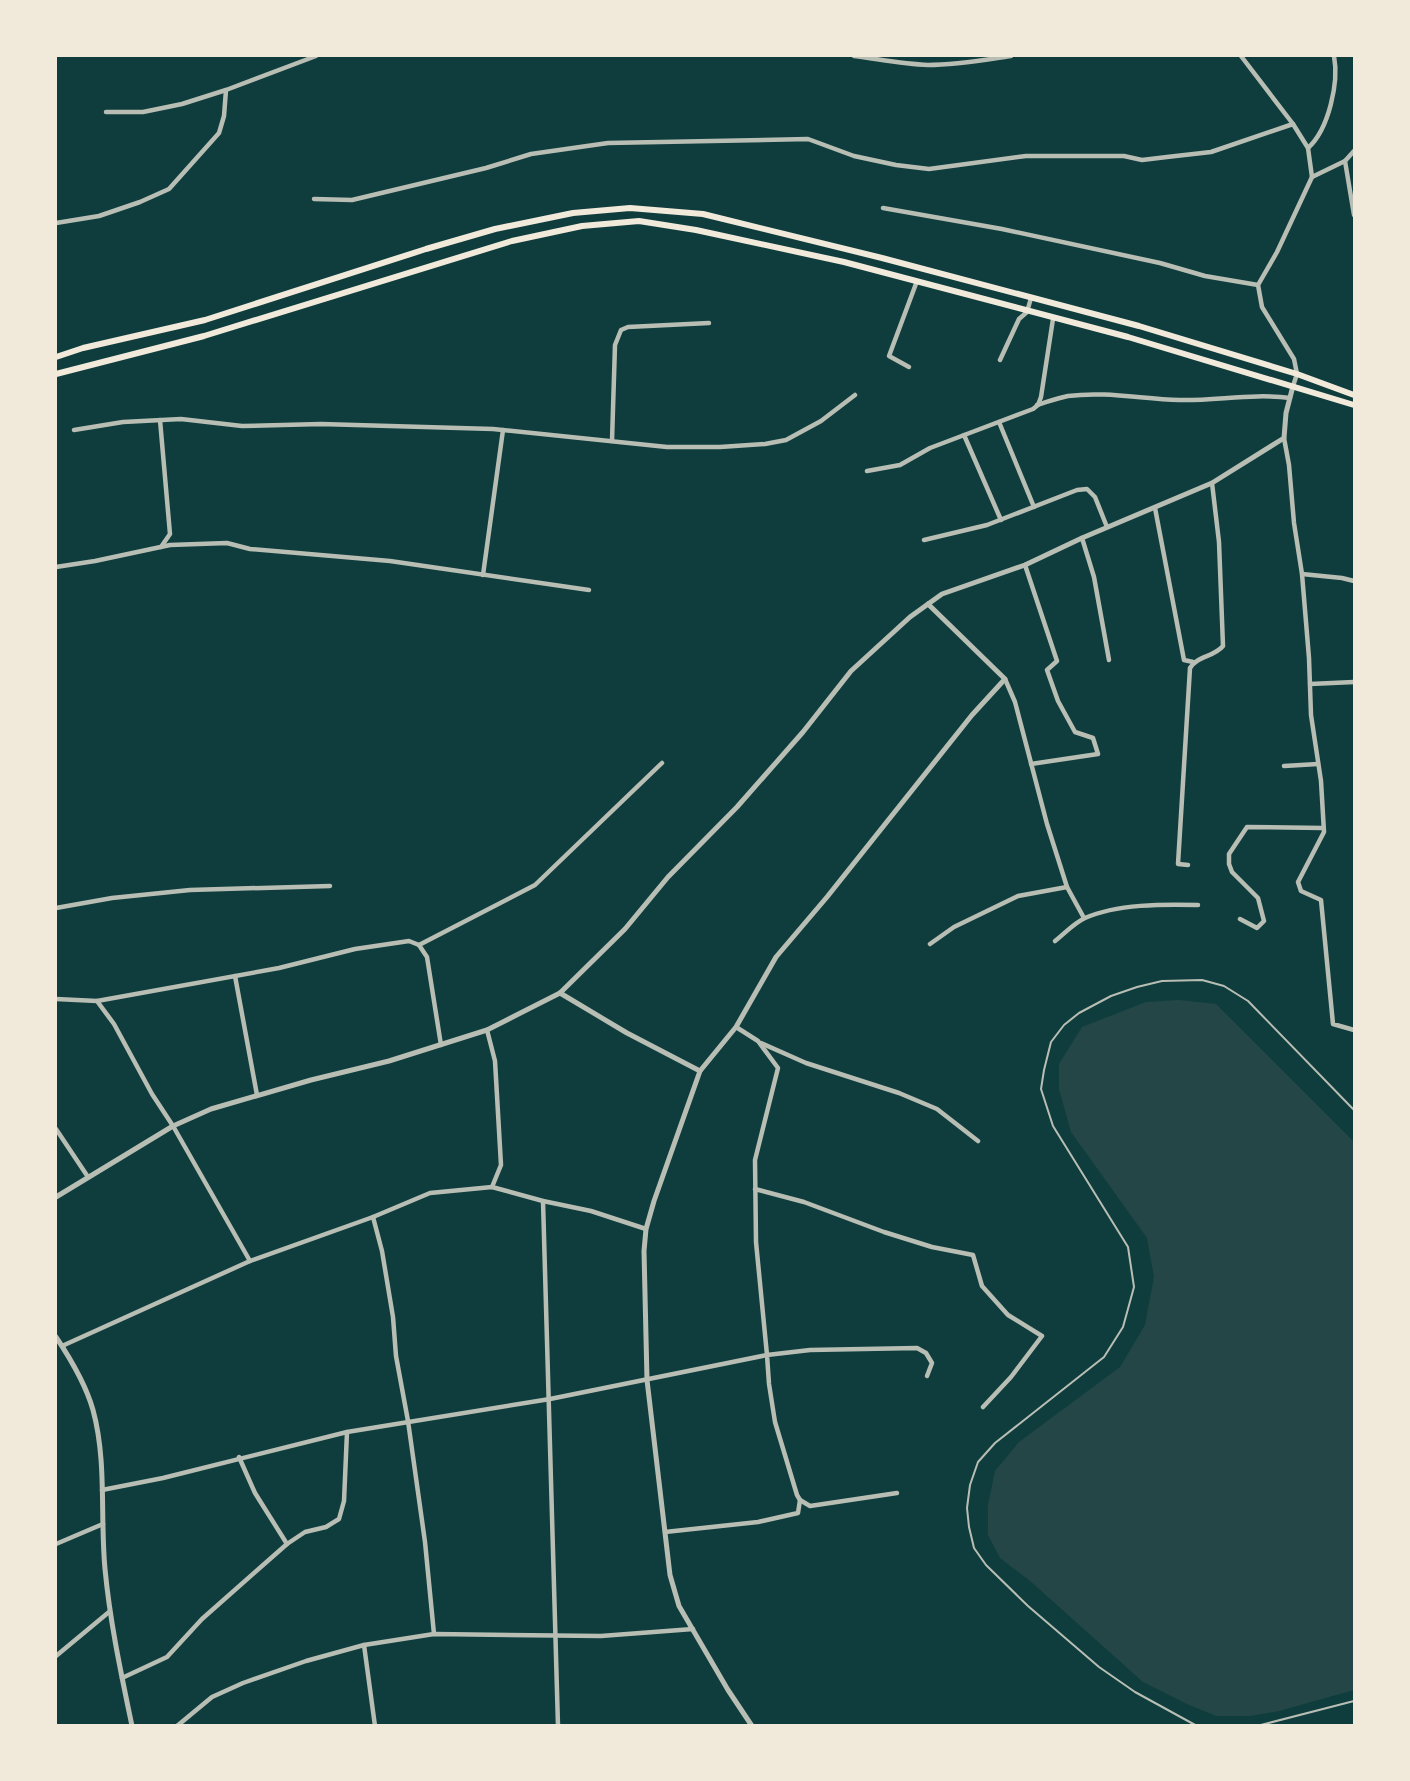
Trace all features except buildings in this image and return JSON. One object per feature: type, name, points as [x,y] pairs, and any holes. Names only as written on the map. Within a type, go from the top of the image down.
[{"type":"main road","points":[[56,357],[83,348],[206,320],[495,229],[573,213],[630,208],[703,214],[882,258],[1139,326],[1297,374],[1354,395]]},
{"type":"main road","points":[[56,374],[204,336],[512,241],[582,226],[639,221],[708,232],[844,262],[1128,338],[1354,405]]},
{"type":"main road","points":[[204,336],[206,320]]},
{"type":"street","points":[[106,112],[143,112],[182,104],[316,56]]},
{"type":"street","points":[[854,56],[930,65],[976,62],[1011,56]]},
{"type":"street","points":[[1241,56],[1293,124],[1308,148],[1312,177],[1277,252],[1258,285],[1262,307],[1294,359],[1297,374],[1286,413],[1284,438],[1302,574],[1311,715],[1324,832],[1298,882],[1301,891],[1321,900],[1333,1024],[1354,1030]]},
{"type":"street","points":[[1308,148],[1315,142],[1332,99],[1334,56]]},
{"type":"street","points":[[56,224],[99,216],[169,189],[219,133],[224,116],[226,90]]},
{"type":"street","points":[[314,199],[352,200],[486,168],[531,154],[608,142],[808,139],[854,156],[929,169],[1026,156],[1124,156],[1142,160],[1211,152],[1293,124]]},
{"type":"street","points":[[1312,177],[1345,160],[1354,151]]},
{"type":"street","points":[[1345,160],[1354,215]]},
{"type":"street","points":[[883,208],[1002,229],[1160,263],[1205,276],[1258,285]]},
{"type":"street","points":[[909,367],[889,356],[917,281]]},
{"type":"street","points":[[1000,360],[1019,319],[1027,312],[1031,297]]},
{"type":"street","points":[[867,471],[900,465],[930,448],[1033,409],[1041,396],[1053,318]]},
{"type":"street","points":[[612,441],[615,345],[621,330],[628,327],[710,323]]},
{"type":"street","points":[[74,430],[123,422],[181,419],[242,426],[332,424],[503,430],[667,447],[765,444],[786,440],[821,422],[855,395]]},
{"type":"street","points":[[1037,405],[1066,396],[1086,395],[1177,400],[1219,400],[1254,395],[1290,398]]},
{"type":"street","points":[[160,420],[170,534],[161,547]]},
{"type":"street","points":[[999,422],[1034,507]]},
{"type":"street","points":[[483,575],[503,430]]},
{"type":"street","points":[[964,435],[1001,520]]},
{"type":"street","points":[[56,1197],[173,1126],[211,1109],[388,1061],[487,1030],[560,993],[625,929],[668,878],[737,807],[851,671],[910,617],[942,594],[1025,565],[1107,527],[1212,483],[1284,438]]},
{"type":"street","points":[[1155,508],[1184,660],[1193,662],[1217,653],[1223,646],[1219,542],[1212,483]]},
{"type":"street","points":[[924,540],[987,525],[1077,490],[1087,489],[1095,497],[1107,527]]},
{"type":"street","points":[[1082,538],[1094,577],[1109,660]]},
{"type":"street","points":[[56,567],[95,561],[170,544],[227,543],[249,549],[390,561],[589,590]]},
{"type":"street","points":[[1025,565],[1056,661],[1047,670],[1058,701],[1075,732],[1093,738],[1098,754],[1031,764]]},
{"type":"street","points":[[1302,574],[1354,581]]},
{"type":"street","points":[[928,604],[1005,679],[1015,702],[1067,887],[1084,918]]},
{"type":"street","points":[[1188,865],[1178,864],[1190,668],[1193,662]]},
{"type":"street","points":[[752,1725],[728,1690],[679,1606],[670,1575],[646,1380],[644,1251],[646,1229],[700,1071],[735,1028],[776,957],[827,897],[972,715],[1005,679]]},
{"type":"street","points":[[1310,684],[1354,682]]},
{"type":"street","points":[[419,945],[535,885],[662,763]]},
{"type":"street","points":[[1284,766],[1318,764]]},
{"type":"street","points":[[1240,919],[1257,928],[1264,921],[1257,898],[1232,872],[1229,864],[1229,854],[1247,827],[1323,828]]},
{"type":"street","points":[[56,909],[112,898],[190,890],[330,886]]},
{"type":"street","points":[[930,944],[954,927],[1018,896],[1067,887]]},
{"type":"street","points":[[1054,941],[1084,918],[1114,910],[1162,904],[1198,905]]},
{"type":"street","points":[[56,999],[97,1001],[279,968],[355,949],[409,941],[419,945],[427,957],[441,1045]]},
{"type":"street","points":[[235,976],[257,1095]]},
{"type":"street","points":[[560,993],[627,1033],[700,1071]]},
{"type":"street","points":[[97,1001],[114,1024],[152,1094],[173,1126],[250,1261]]},
{"type":"street","points":[[735,1028],[806,1063],[893,1091],[937,1109],[978,1141]]},
{"type":"street","points":[[487,1030],[495,1061],[501,1165],[492,1187]]},
{"type":"street","points":[[758,1041],[778,1068],[755,1160],[756,1242],[769,1384],[775,1422],[792,1482],[800,1500],[805,1505],[815,1506],[897,1493]]},
{"type":"street","points":[[56,1129],[88,1177]]},
{"type":"street","points":[[62,1346],[250,1261],[373,1217],[430,1192],[492,1187],[543,1201],[591,1210],[646,1229]]},
{"type":"street","points":[[755,1190],[804,1202],[932,1247],[973,1255],[982,1286],[1008,1314],[1042,1336],[1011,1377],[983,1407]]},
{"type":"street","points":[[543,1201],[558,1725]]},
{"type":"street","points":[[373,1217],[382,1251],[393,1317],[396,1356],[408,1421],[425,1542],[434,1634]]},
{"type":"street","points":[[56,1337],[93,1410],[102,1490],[103,1547],[109,1612],[132,1725]]},
{"type":"street","points":[[102,1490],[163,1478],[239,1457],[256,1455],[347,1432],[550,1399],[767,1355],[810,1350],[917,1348],[926,1353],[932,1363],[927,1376]]},
{"type":"street","points":[[122,1678],[167,1657],[202,1619],[287,1544],[305,1532],[326,1527],[339,1519],[344,1501],[347,1432]]},
{"type":"street","points":[[239,1457],[255,1493],[287,1544]]},
{"type":"street","points":[[665,1533],[758,1522],[798,1513],[800,1500]]},
{"type":"street","points":[[56,1544],[103,1524]]},
{"type":"street","points":[[56,1656],[109,1612]]},
{"type":"street","points":[[177,1725],[212,1697],[243,1683],[306,1661],[364,1645],[434,1634],[601,1636],[693,1629]]},
{"type":"street","points":[[364,1645],[375,1725]]},
{"type":"lane","points":[[1197,1725],[1135,1692],[1099,1667],[1028,1606],[986,1565],[974,1548],[969,1527],[967,1508],[970,1485],[978,1462],[995,1443],[1104,1357],[1124,1327],[1134,1287],[1128,1247],[1053,1126],[1041,1089],[1051,1042],[1064,1025],[1079,1013],[1111,996],[1162,981],[1202,980],[1224,986],[1248,1001],[1354,1110]]},
{"type":"lane","points":[[1257,1725],[1354,1701]]},
{"type":"shaded area","points":[[1179,1000],[1216,1004],[1354,1142],[1354,1690],[1279,1711],[1250,1716],[1216,1716],[1143,1682],[1029,1580],[1000,1558],[988,1535],[988,1505],[995,1471],[1019,1442],[1120,1367],[1145,1325],[1154,1277],[1147,1238],[1071,1132],[1059,1089],[1059,1064],[1082,1027],[1146,1002]]}]
